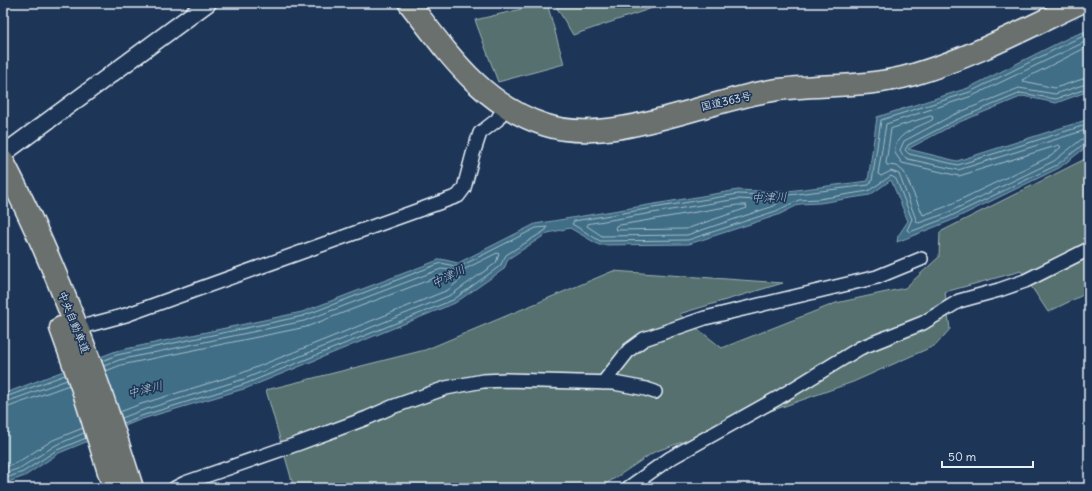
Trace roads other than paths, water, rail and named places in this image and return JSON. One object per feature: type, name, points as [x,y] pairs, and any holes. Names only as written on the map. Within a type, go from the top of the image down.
[{"type":"highway","name":"国道363号","points":[[409,3],[470,78],[505,107],[544,125],[559,129],[598,131],[637,125],[717,102],[775,90],[877,83],[911,75],[970,56],[1080,3]]},
{"type":"highway","name":"中央自動車道","points":[[3,162],[75,322],[99,385],[132,488]]},
{"type":"highway","name":"中央自動車道","points":[[3,194],[34,260],[60,325],[84,392],[114,488]]},
{"type":"street","points":[[3,154],[208,3]]},
{"type":"street","points":[[85,326],[126,315],[458,196],[464,188],[480,134],[497,120],[505,107]]},
{"type":"street","points":[[628,488],[669,459],[778,398],[860,348],[923,323],[959,301],[999,290],[1025,280],[1089,249]]},
{"type":"street","points":[[603,383],[629,350],[644,339],[705,318],[877,277],[921,260]]},
{"type":"street","points":[[175,488],[446,388],[483,381],[506,380],[603,383],[646,389],[655,392]]},
{"type":"water","name":"中津川","points":[[1089,30],[1089,91],[1056,103],[1023,96],[957,123],[908,149],[957,161],[1089,119],[1089,145],[1059,168],[950,221],[897,242],[898,236],[908,221],[891,180],[870,195],[820,203],[800,204],[778,215],[689,244],[599,245],[570,228],[548,233],[508,259],[504,269],[455,303],[247,388],[142,419],[59,453],[25,476],[3,484],[3,394],[116,351],[302,312],[441,259],[458,263],[535,224],[738,190],[780,192],[868,181],[877,117],[968,88],[1070,37]]}]
